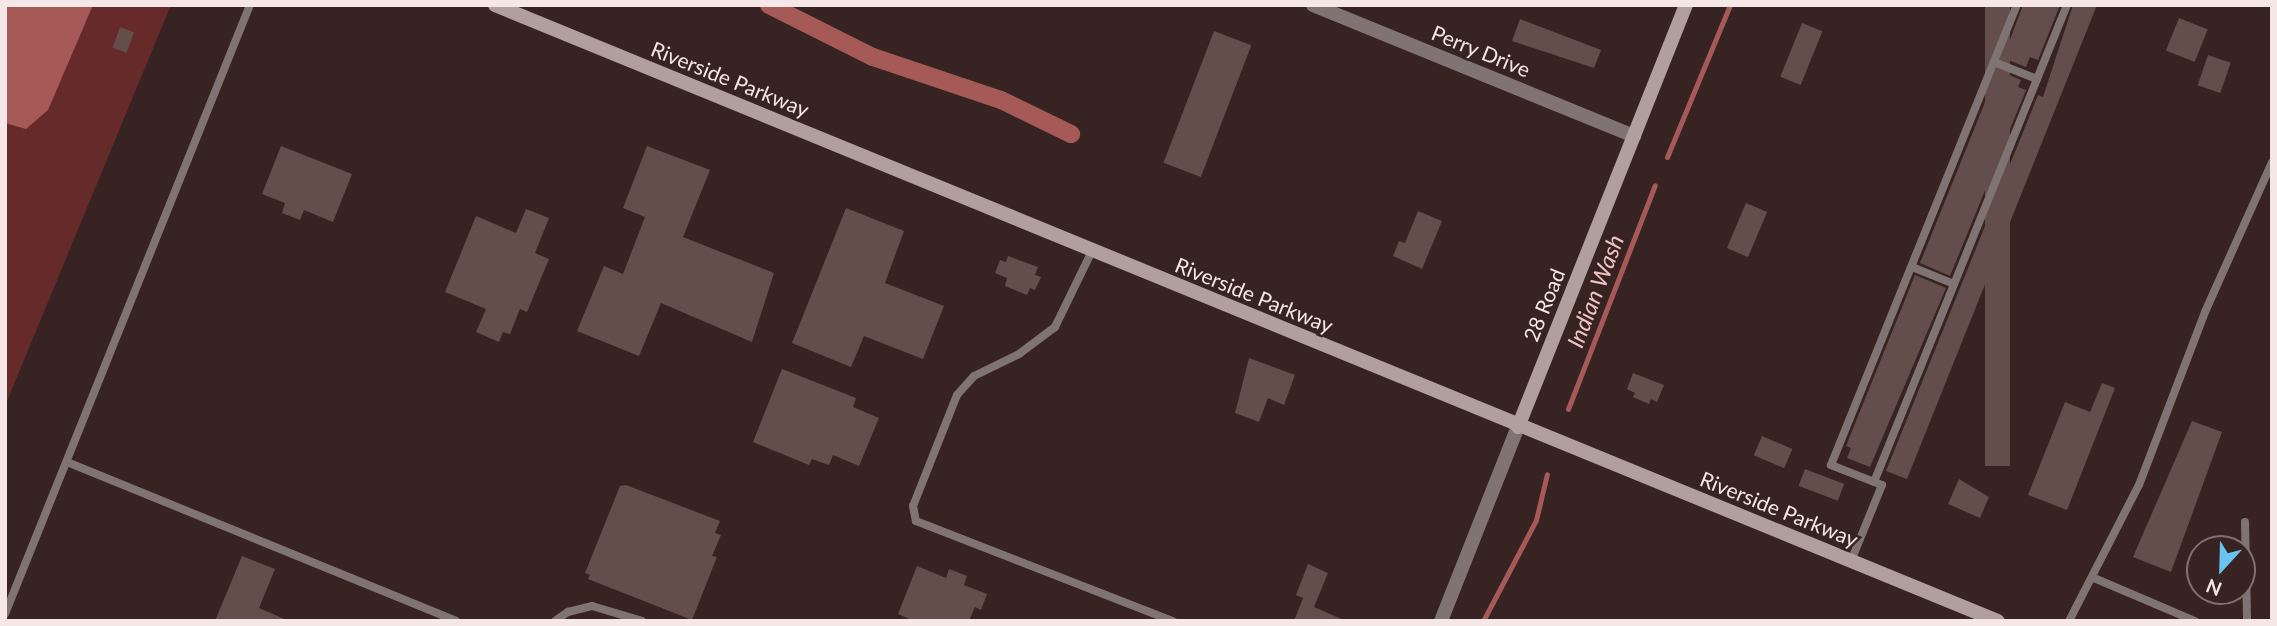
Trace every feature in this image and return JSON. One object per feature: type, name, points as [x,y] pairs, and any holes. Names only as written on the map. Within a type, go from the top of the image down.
[{"type":"main road","name":"Riverside Parkway","points":[[495,5],[1998,621]]},
{"type":"main road","name":"28 Road","points":[[1518,426],[1686,5]]},
{"type":"street","name":"Perry Drive","points":[[1312,5],[1633,136]]},
{"type":"street","name":"28 Road","points":[[1441,621],[1518,426]]},
{"type":"lane","points":[[5,614],[250,5]]},
{"type":"lane","points":[[1851,561],[1882,485],[1832,465],[2017,5]]},
{"type":"lane","points":[[1874,482],[2067,5]]},
{"type":"lane","points":[[1994,62],[2036,79]]},
{"type":"lane","points":[[2069,621],[2094,578],[2139,485],[2206,312],[2272,162]]},
{"type":"lane","points":[[1091,251],[1055,327],[1019,354],[974,376],[957,395],[913,506],[916,521],[1174,621]]},
{"type":"lane","points":[[1912,267],[1954,284]]},
{"type":"lane","points":[[66,462],[456,621]]},
{"type":"lane","points":[[2245,522],[2248,621]]},
{"type":"lane","points":[[2094,578],[2195,621]]},
{"type":"lane","points":[[555,621],[568,611],[592,606],[642,621]]},
{"type":"shaded area","points":[[5,5],[171,5],[5,406]]},
{"type":"shaded area","points":[[5,5],[93,5],[48,110],[26,129],[5,123]]},
{"type":"building","points":[[1985,5],[2010,5],[2010,466],[1985,466]]},
{"type":"building","points":[[2023,5],[2060,5],[2038,60],[2030,57],[2026,67],[2003,58]]},
{"type":"building","points":[[2073,5],[2097,5],[1907,479],[1886,471],[2038,95],[2043,97]]},
{"type":"building","points":[[2179,18],[2208,30],[2195,62],[2166,50]]},
{"type":"building","points":[[1520,19],[1601,50],[1594,68],[1512,41]]},
{"type":"building","points":[[1802,23],[1822,31],[1801,85],[1780,77]]},
{"type":"building","points":[[120,27],[134,32],[127,53],[112,48]]},
{"type":"building","points":[[1214,31],[1251,45],[1201,177],[1163,163]]},
{"type":"building","points":[[2208,55],[2231,63],[2220,93],[2198,85]]},
{"type":"building","points":[[1998,70],[2021,80],[2018,87],[2026,90],[1950,276],[1920,263]]},
{"type":"building","points":[[281,146],[352,174],[333,222],[304,210],[300,220],[282,213],[285,203],[262,194]]},
{"type":"building","points":[[647,146],[710,170],[683,237],[774,273],[752,342],[661,303],[639,356],[577,331],[604,266],[623,274],[645,217],[623,208]]},
{"type":"building","points":[[1746,203],[1767,212],[1748,257],[1727,248]]},
{"type":"building","points":[[846,208],[904,231],[885,283],[944,306],[923,359],[864,336],[851,367],[792,343]]},
{"type":"building","points":[[526,209],[549,218],[535,253],[549,259],[527,312],[520,309],[510,334],[503,332],[499,342],[476,332],[486,309],[445,292],[476,216],[516,233]]},
{"type":"building","points":[[1418,211],[1442,221],[1422,269],[1393,256],[1399,241],[1405,243]]},
{"type":"building","points":[[1008,256],[1038,267],[1035,275],[1041,277],[1035,290],[1030,288],[1027,295],[1005,286],[1007,278],[995,273],[1000,260],[1006,262]]},
{"type":"building","points":[[1915,275],[1946,288],[1870,467],[1847,458],[1851,448],[1846,446]]},
{"type":"building","points":[[1249,358],[1295,375],[1284,405],[1268,398],[1259,422],[1235,413]]},
{"type":"building","points":[[782,369],[856,398],[853,407],[879,418],[859,466],[833,455],[829,465],[812,459],[809,465],[753,442]]},
{"type":"building","points":[[1633,373],[1664,385],[1657,402],[1651,399],[1649,404],[1633,397],[1635,393],[1627,389]]},
{"type":"building","points":[[2102,383],[2115,388],[2067,510],[2028,495],[2065,402],[2090,412]]},
{"type":"building","points":[[2192,421],[2222,432],[2171,572],[2133,557]]},
{"type":"building","points":[[1762,436],[1792,449],[1784,468],[1754,455]]},
{"type":"building","points":[[1805,469],[1844,484],[1838,501],[1799,486]]},
{"type":"building","points":[[1959,479],[1989,497],[1980,518],[1948,504]]},
{"type":"building","points":[[626,485],[720,521],[715,533],[721,535],[712,556],[717,557],[692,620],[588,579],[590,575],[585,573],[620,486]]},
{"type":"building","points":[[242,556],[275,569],[259,608],[289,621],[215,621]]},
{"type":"building","points":[[1308,564],[1328,573],[1314,607],[1346,621],[1294,621],[1303,598],[1296,595]]},
{"type":"building","points":[[917,566],[946,578],[949,569],[967,576],[964,585],[987,594],[981,610],[975,607],[969,621],[914,621],[898,614]]},
{"type":"waterway","points":[[769,5],[873,57],[1001,100],[1071,134]]},
{"type":"waterway","name":"Indian Wash","points":[[1667,157],[1730,5]]},
{"type":"waterway","name":"Indian Wash","points":[[1568,409],[1655,185]]},
{"type":"waterway","name":"Indian Wash","points":[[1483,621],[1536,520],[1547,474]]}]
